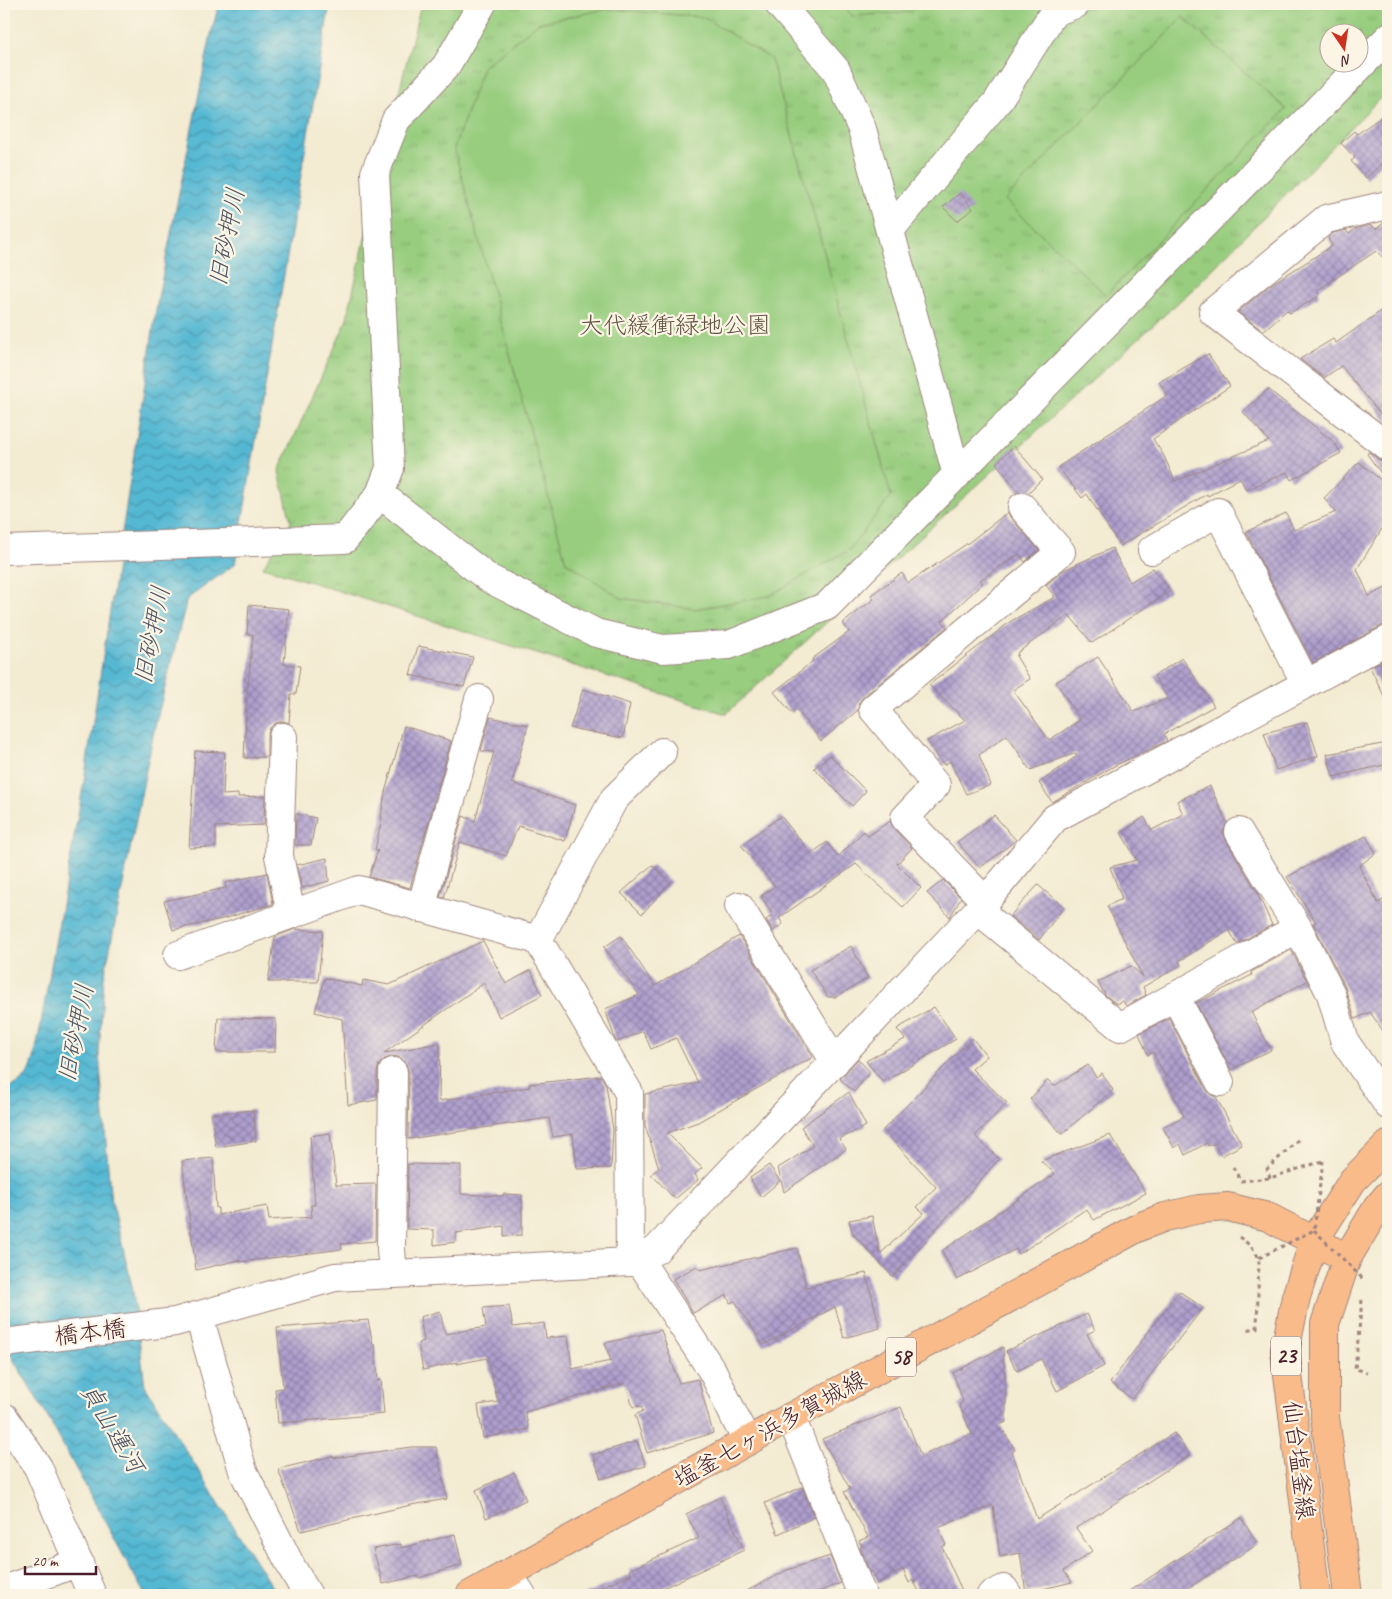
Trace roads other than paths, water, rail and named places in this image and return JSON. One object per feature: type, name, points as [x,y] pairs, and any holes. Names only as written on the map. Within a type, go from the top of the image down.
[{"type":"main road","name":"仙台塩釜線","points":[[1316,1595],[1285,1351],[1296,1297],[1314,1235],[1353,1180],[1388,1145]]},
{"type":"main road","name":"仙台塩釜線","points":[[1348,1595],[1325,1416],[1325,1324],[1347,1258],[1377,1208],[1388,1195]]},
{"type":"main road","name":"塩釜七ヶ浜多賀城線","points":[[470,1595],[515,1585],[790,1417],[1139,1227],[1165,1217],[1199,1209],[1228,1207],[1268,1217],[1314,1235],[1347,1258]]},
{"type":"street","points":[[4,550],[345,540],[380,494],[390,468],[375,173],[396,120],[446,66],[482,4]]},
{"type":"street","points":[[779,4],[836,70],[862,129],[958,475]]},
{"type":"street","points":[[890,230],[997,102],[1054,12],[1076,4]]},
{"type":"street","points":[[380,494],[488,578],[596,633],[663,649],[729,646],[827,606],[1388,38]]},
{"type":"street","points":[[1388,205],[1326,219],[1213,312],[1388,447]]},
{"type":"street","points":[[1022,507],[1061,552],[873,709],[936,785],[905,818],[982,906],[1120,1027],[1298,928]]},
{"type":"street","points":[[1152,550],[1218,512],[1306,684]]},
{"type":"street","points":[[634,1260],[656,1250],[982,906],[1055,818],[1388,640]]},
{"type":"street","points":[[422,908],[479,699]]},
{"type":"street","points":[[283,737],[279,856],[291,914]]},
{"type":"street","points":[[538,940],[614,800],[662,752]]},
{"type":"street","points":[[1238,832],[1298,928],[1331,994],[1346,1042],[1388,1105]]},
{"type":"street","points":[[178,955],[359,890],[538,940],[628,1093],[634,1260],[712,1372],[748,1441]]},
{"type":"street","points":[[740,906],[835,1062]]},
{"type":"street","points":[[1175,996],[1220,1082]]},
{"type":"street","points":[[393,1072],[390,1249],[393,1274]]},
{"type":"street","name":"橋本橋","points":[[4,1343],[187,1319],[335,1277],[634,1260]]},
{"type":"street","points":[[187,1319],[243,1471],[292,1568],[308,1595]]},
{"type":"street","points":[[4,1417],[38,1467],[92,1595]]},
{"type":"street","points":[[790,1417],[860,1595]]},
{"type":"street","points":[[4,1590],[79,1562]]},
{"type":"street","points":[[991,1595],[1004,1588],[1008,1595]]},
{"type":"water","points":[[219,4],[330,4],[235,564],[187,599],[154,731],[104,978],[99,1053],[110,1193],[133,1290],[145,1386],[277,1595],[145,1595],[46,1414],[4,1344],[4,1088],[14,1085],[27,1076],[33,1061],[39,1034],[84,781],[158,298],[211,34]]},
{"type":"water label","name":"旧砂押川","points":[[227,237]]},
{"type":"water label","name":"旧砂押川","points":[[152,635]]},
{"type":"water label","name":"旧砂押川","points":[[76,1033]]},
{"type":"water label","name":"貞山運河","points":[[112,1428]]},
{"type":"park label","name":"大代緩衝緑地公園","points":[[675,325]]}]
